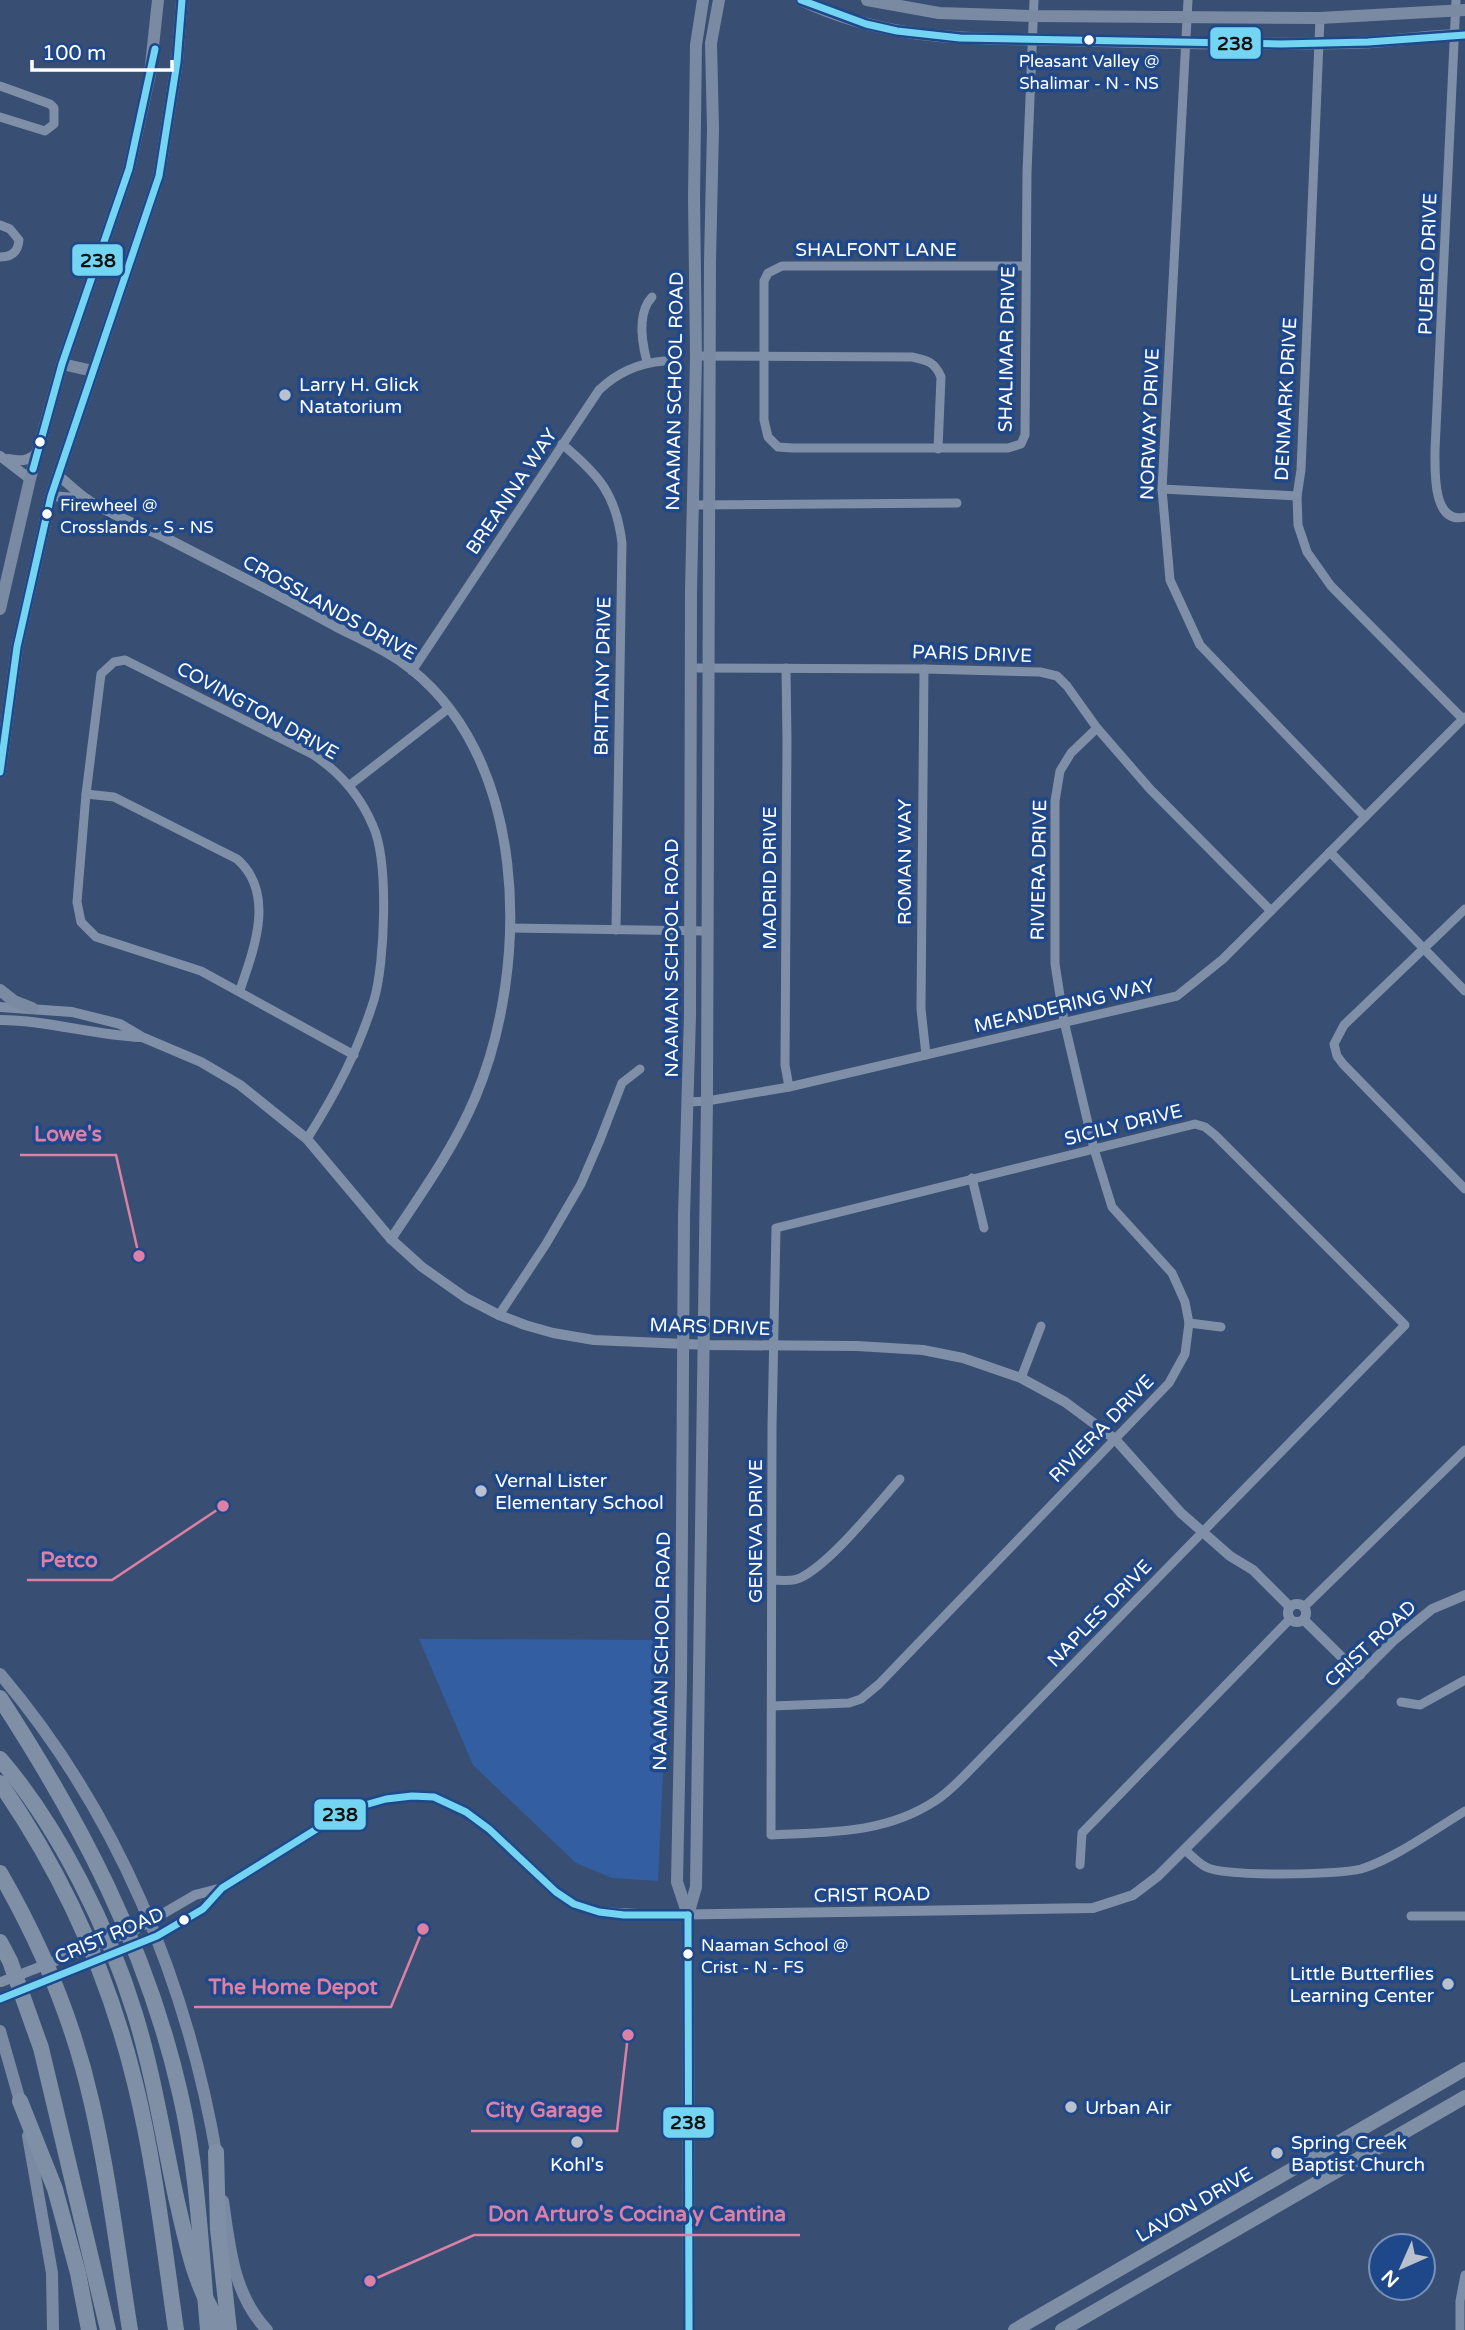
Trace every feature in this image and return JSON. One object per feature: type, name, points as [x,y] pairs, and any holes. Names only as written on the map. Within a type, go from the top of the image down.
[{"type":"highway","points":[[0,1698],[49,1773],[102,1874],[146,1978],[165,2035],[180,2094],[194,2175],[208,2330]]},
{"type":"highway","points":[[0,1759],[57,1840],[97,1918],[121,1974],[145,2053],[176,2197],[200,2290],[210,2312],[224,2330]]},
{"type":"highway","points":[[0,1783],[34,1837],[71,1905],[104,1982],[121,2033],[149,2150],[176,2330]]},
{"type":"highway","points":[[0,1873],[38,1945],[56,1991],[92,2103],[130,2330]]},
{"type":"highway","points":[[0,1942],[10,1961],[41,2048],[108,2330]]},
{"type":"highway","points":[[20,2101],[55,2189],[78,2273],[89,2330]]},
{"type":"highway","points":[[216,2152],[218,2229],[229,2330]]},
{"type":"main road","points":[[0,609],[30,479],[62,364],[125,181],[150,74],[158,0]]},
{"type":"main road","points":[[0,772],[16,647],[51,496],[159,176],[175,76],[182,0]]},
{"type":"main road","name":"NAAMAN SCHOOL ROAD","points":[[689,2330],[688,1915],[696,1887],[707,1101],[709,504],[694,197],[696,44],[704,0]]},
{"type":"main road","name":"NAAMAN SCHOOL ROAD","points":[[688,1915],[677,1882],[683,1344],[689,1102],[693,505],[713,129],[711,43],[719,0]]},
{"type":"main road","points":[[801,0],[844,18],[898,32],[962,38],[1185,44],[1357,43],[1459,35]]},
{"type":"main road","points":[[867,0],[939,13],[1033,16],[1320,18],[1459,7]]},
{"type":"main road","points":[[150,74],[175,76]]},
{"type":"main road","points":[[62,364],[93,371]]},
{"type":"main road","points":[[0,990],[32,1008]]},
{"type":"main road","points":[[0,1674],[67,1760],[113,1843],[157,1936],[191,2040],[216,2152],[230,2250],[238,2284],[248,2306],[267,2330]]},
{"type":"main road","points":[[0,2031],[34,2164],[52,2273],[53,2330]]},
{"type":"main road","name":"LAVON DRIVE","points":[[1014,2330],[1465,2069]]},
{"type":"main road","points":[[1062,2330],[1465,2097]]},
{"type":"main road","points":[[1366,2126],[1378,2147]]},
{"type":"main road","points":[[1152,2250],[1164,2271]]},
{"type":"street","name":"SHALIMAR DRIVE","points":[[763,355],[764,420],[768,437],[778,447],[938,449],[1008,448],[1021,444],[1025,435],[1027,172],[1034,0]]},
{"type":"street","name":"NORWAY DRIVE","points":[[1188,0],[1162,489],[1170,580],[1200,645],[1365,817]]},
{"type":"street","name":"PUEBLO DRIVE","points":[[1459,7],[1435,450],[1436,486],[1441,505],[1450,516],[1462,518]]},
{"type":"street","name":"DENMARK DRIVE","points":[[1320,18],[1301,470],[1297,496],[1298,525],[1307,552],[1331,586],[1464,718]]},
{"type":"street","points":[[0,86],[50,104],[54,108],[54,124],[45,131],[0,117]]},
{"type":"street","points":[[0,225],[10,229],[19,240],[19,248],[15,253],[9,257],[0,257]]},
{"type":"street","name":"SHALFONT LANE","points":[[763,355],[764,281],[768,273],[782,266],[1026,266]]},
{"type":"street","points":[[647,362],[643,347],[643,314],[652,297]]},
{"type":"street","points":[[703,355],[912,357],[930,361],[940,377],[938,449]]},
{"type":"street","name":"BREANNA WAY","points":[[412,671],[562,444],[605,384],[625,370],[647,362],[664,361]]},
{"type":"street","name":"BRITTANY DRIVE","points":[[562,444],[590,467],[609,494],[619,518],[622,543],[616,929]]},
{"type":"street","points":[[3,458],[30,460],[37,453]]},
{"type":"street","points":[[3,458],[30,479]]},
{"type":"street","name":"CROSSLANDS DRIVE","points":[[57,474],[87,499],[294,603],[400,661],[436,691],[449,708],[476,752],[495,794],[504,837],[512,907],[507,974],[496,1035],[475,1099],[432,1178],[391,1239]]},
{"type":"street","points":[[1162,489],[1297,496]]},
{"type":"street","name":"CROSSLANDS DRIVE","points":[[51,496],[87,499]]},
{"type":"street","points":[[693,505],[957,503]]},
{"type":"street","name":"COVINGTON DRIVE","points":[[86,793],[101,674],[107,666],[125,660],[312,754],[330,766],[349,785],[374,828],[380,861],[384,901],[381,964],[374,998],[354,1055],[337,1090],[307,1139]]},
{"type":"street","name":"PARIS DRIVE","points":[[692,668],[924,669],[1040,673],[1057,676],[1097,728],[1150,789],[1271,911]]},
{"type":"street","name":"MADRID DRIVE","points":[[786,668],[785,1065],[789,1087]]},
{"type":"street","name":"ROMAN WAY","points":[[924,669],[921,1009],[926,1055]]},
{"type":"street","points":[[349,785],[449,708]]},
{"type":"street","name":"MEANDERING WAY","points":[[689,1102],[789,1087],[1177,996],[1223,959],[1464,718]]},
{"type":"street","name":"RIVIERA DRIVE","points":[[772,1706],[836,1704],[861,1699],[911,1653],[1169,1382],[1185,1354],[1189,1323],[1185,1302],[1172,1273],[1112,1207],[1094,1149],[1064,1021],[1055,964],[1055,801],[1060,771],[1071,753],[1097,728]]},
{"type":"street","points":[[240,990],[253,954],[259,925],[258,893],[249,869],[215,847],[114,797],[86,793],[77,902],[81,922],[96,937],[201,971],[240,990],[314,1035],[354,1055]]},
{"type":"street","points":[[1330,852],[1465,991]]},
{"type":"street","points":[[1465,909],[1344,1025],[1334,1044],[1337,1056],[1465,1189]]},
{"type":"street","points":[[510,928],[706,932]]},
{"type":"street","name":"MARS DRIVE","points":[[0,1007],[72,1012],[120,1024],[142,1037],[201,1062],[240,1085],[307,1139],[391,1239],[422,1267],[450,1287],[499,1315],[525,1325],[575,1338],[702,1345],[857,1346],[923,1350],[963,1358],[1021,1378],[1065,1402],[1115,1439],[1174,1506],[1230,1556],[1253,1570],[1290,1607]]},
{"type":"street","name":"MARS DRIVE","points":[[0,1020],[53,1024],[119,1036],[142,1037]]},
{"type":"street","points":[[499,1315],[546,1244],[581,1184],[622,1083],[640,1069]]},
{"type":"street","name":"SICILY DRIVE","points":[[776,1228],[1195,1124],[1205,1127],[1405,1325]]},
{"type":"street","points":[[972,1178],[984,1228]]},
{"type":"street","name":"GENEVA DRIVE","points":[[771,1835],[776,1228]]},
{"type":"street","points":[[1189,1323],[1221,1326]]},
{"type":"street","name":"NAPLES DRIVE","points":[[771,1835],[855,1831],[894,1822],[938,1799],[964,1776],[1405,1325]]},
{"type":"street","points":[[1021,1378],[1041,1326]]},
{"type":"street","points":[[1304,1607],[1465,1450]]},
{"type":"street","points":[[773,1580],[796,1580],[811,1572],[900,1479]]},
{"type":"street","name":"CRIST ROAD","points":[[4,1997],[157,1936],[203,1909],[222,1888],[347,1810],[386,1799],[412,1796],[434,1797],[466,1812],[489,1829],[556,1892],[574,1904],[599,1912],[624,1915],[688,1915],[1093,1908],[1133,1895],[1158,1876],[1392,1641],[1432,1609],[1465,1595]]},
{"type":"street","points":[[1297,1604],[1304,1607],[1304,1620],[1297,1623],[1290,1619],[1290,1607],[1297,1604]]},
{"type":"street","points":[[1080,1865],[1082,1833],[1290,1619]]},
{"type":"street","points":[[1304,1620],[1360,1675]]},
{"type":"street","points":[[1401,1702],[1420,1705],[1465,1680]]},
{"type":"street","points":[[1185,1850],[1206,1867],[1226,1873],[1340,1873],[1380,1861],[1465,1811]]},
{"type":"street","name":"CRIST ROAD","points":[[0,1982],[135,1930],[195,1895],[222,1888]]},
{"type":"street","points":[[1411,1916],[1465,1916]]},
{"type":"street","points":[[1460,2330],[1460,2301],[1465,2275]]},
{"type":"shaded area","points":[[419,1639],[669,1640],[658,1881],[612,1878],[576,1863],[473,1765]]},
{"type":"transit line","name":"238","points":[[0,772],[17,647],[51,496],[159,176],[177,62],[182,0]]},
{"type":"transit line","name":"238","points":[[801,0],[866,24],[897,31],[960,38],[1281,44],[1368,42],[1465,35]]},
{"type":"transit line","name":"238","points":[[33,469],[62,364],[129,169],[155,49]]},
{"type":"transit line","name":"238","points":[[0,1999],[157,1936],[203,1909],[222,1888],[347,1810],[386,1799],[434,1797],[466,1812],[489,1829],[556,1892],[574,1904],[599,1912],[624,1915],[688,1915]]},
{"type":"transit line","name":"238","points":[[688,1915],[689,2330]]},
{"type":"place","name":"Pleasant Valley @ Shalimar - N - NS","points":[[1089,40]]},
{"type":"place","name":"Larry H. Glick Natatorium","points":[[285,395]]},
{"type":"place","name":"Firewheel @ Crosslands - S - NS","points":[[47,514]]},
{"type":"place","name":"Lowe's","points":[[139,1256]]},
{"type":"place","name":"Vernal Lister Elementary School","points":[[481,1491]]},
{"type":"place","name":"Petco","points":[[223,1506]]},
{"type":"place","name":"The Home Depot","points":[[423,1929]]},
{"type":"place","name":"Naaman School @ Crist - N - FS","points":[[688,1954]]},
{"type":"place","name":"Little Butterflies Learning Center","points":[[1448,1984]]},
{"type":"place","name":"City Garage","points":[[628,2035]]},
{"type":"place","name":"Urban Air","points":[[1071,2107]]},
{"type":"place","name":"Kohl's","points":[[577,2142]]},
{"type":"place","name":"Spring Creek Baptist Church","points":[[1277,2153]]},
{"type":"place","name":"Don Arturo's Cocina y Cantina","points":[[370,2281]]}]
